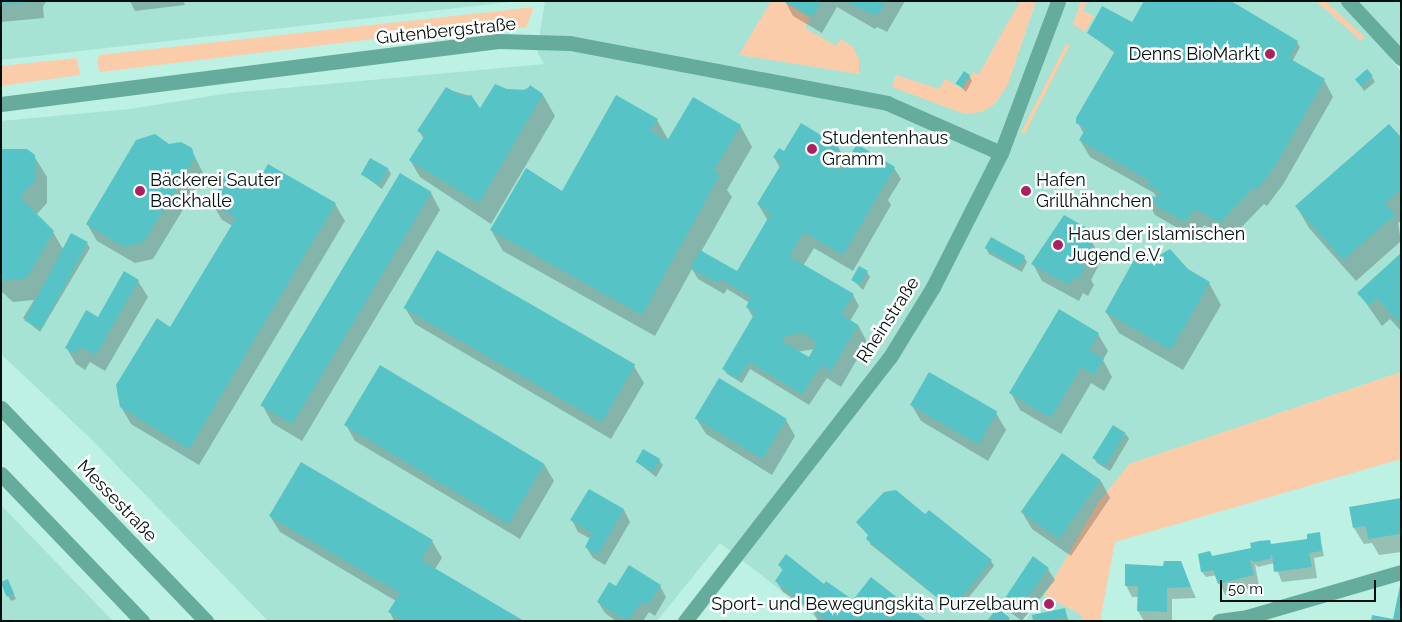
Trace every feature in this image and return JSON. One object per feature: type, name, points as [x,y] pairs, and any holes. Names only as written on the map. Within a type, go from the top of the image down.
[{"type":"street","name":"Rheinstraße","points":[[685,621],[890,357],[958,241],[1001,153],[1058,1]]},
{"type":"street","points":[[1348,1],[1401,58]]},
{"type":"street","name":"Gutenbergstraße","points":[[1,104],[498,41],[570,43],[887,103],[1001,153]]},
{"type":"street","name":"Messestraße","points":[[1,408],[206,621]]},
{"type":"street","points":[[1,474],[142,621]]},
{"type":"street","points":[[1219,621],[1247,619],[1401,572]]},
{"type":"shaded area","points":[[1,1],[518,1],[1,60]]},
{"type":"shaded area","points":[[545,1],[1401,1],[1401,52],[1392,60],[1401,72],[1401,372],[1129,464],[1044,596],[1079,613],[1084,621],[1025,621],[1038,602],[1021,621],[820,621],[720,543],[657,621],[268,621],[91,439],[1,354],[1,121],[130,109],[230,93],[544,64],[537,51]]},
{"type":"shaded area","points":[[771,1],[782,1],[810,18],[805,28],[836,46],[841,39],[853,47],[859,59],[859,74],[739,55]]},
{"type":"shaded area","points":[[1020,1],[1036,1],[1008,84],[995,104],[982,112],[965,114],[892,87],[896,75],[939,89],[945,79],[963,89],[973,72],[979,74]]},
{"type":"shaded area","points":[[1081,1],[1087,1],[1083,11],[1094,16],[1085,32],[1073,24]]},
{"type":"shaded area","points":[[1316,1],[1325,1],[1365,37],[1361,41]]},
{"type":"shaded area","points":[[534,7],[526,28],[491,25],[100,72],[97,63],[99,55]]},
{"type":"shaded area","points":[[1066,44],[1070,46],[1025,134],[1021,132]]},
{"type":"shaded area","points":[[77,58],[80,75],[1,86],[1,66]]},
{"type":"shaded area","points":[[1401,372],[1401,459],[1115,542],[1100,621],[1084,621],[1079,613],[1044,596],[1098,503],[1129,464]]},
{"type":"shaded area","points":[[1,505],[113,621],[1,621]]},
{"type":"building","points":[[1,1],[23,1],[23,3],[1,5]]},
{"type":"building","points":[[786,1],[821,1],[812,17]]},
{"type":"building","points":[[845,1],[886,1],[877,16]]},
{"type":"building","points":[[1144,1],[1231,1],[1298,41],[1289,58],[1325,79],[1275,166],[1257,190],[1254,187],[1220,223],[1195,209],[1185,222],[1144,198],[1146,194],[1158,198],[1161,193],[1148,185],[1150,181],[1079,140],[1086,128],[1076,123],[1076,118],[1115,51],[1087,33],[1102,6],[1132,22]]},
{"type":"building","points":[[1367,69],[1373,76],[1361,86],[1355,79]]},
{"type":"building","points":[[964,71],[970,75],[961,87],[956,83]]},
{"type":"building","points":[[495,84],[507,89],[527,90],[530,85],[543,94],[479,203],[409,160],[425,135],[417,131],[446,87],[463,97],[471,95],[480,108]]},
{"type":"building","points":[[616,95],[658,119],[650,131],[667,141],[693,97],[741,125],[714,171],[720,175],[642,315],[490,230],[526,168],[562,191]]},
{"type":"building","points":[[801,123],[839,146],[829,164],[840,171],[857,144],[895,167],[843,255],[804,232],[789,256],[854,294],[841,314],[858,325],[831,371],[822,365],[802,394],[749,362],[738,379],[722,369],[755,313],[746,307],[751,297],[720,279],[717,283],[690,268],[700,250],[737,271],[771,213],[757,204],[782,163],[773,157],[779,148],[784,151]],"holes":[[[803,333],[817,342],[809,357],[781,341],[785,336]]]},
{"type":"building","points":[[1389,124],[1401,137],[1401,189],[1385,203],[1395,215],[1343,260],[1295,206]]},
{"type":"building","name":"Bäckerei Sauter Backhalle","points":[[155,134],[169,144],[181,142],[192,148],[195,158],[144,242],[124,247],[86,224],[136,140]]},
{"type":"building","points":[[1,149],[27,149],[35,155],[35,181],[20,197],[54,231],[27,278],[1,281]]},
{"type":"building","points":[[370,158],[388,168],[379,185],[361,175]]},
{"type":"building","points":[[268,164],[336,203],[189,449],[120,407],[116,385],[157,318],[170,327],[236,218],[211,203],[225,175],[253,190]]},
{"type":"building","points":[[400,173],[432,192],[292,424],[260,405]]},
{"type":"building","points":[[1064,215],[1087,228],[1082,238],[1092,243],[1081,265],[1085,268],[1078,280],[1073,277],[1069,285],[1031,264]]},
{"type":"building","points":[[71,233],[88,242],[41,329],[25,320]]},
{"type":"building","points":[[991,237],[1025,256],[1019,267],[985,248]]},
{"type":"building","points":[[1140,249],[1155,258],[1170,249],[1188,269],[1210,282],[1171,350],[1105,312]]},
{"type":"building","points":[[437,250],[635,364],[602,423],[404,308]]},
{"type":"building","points":[[1401,253],[1401,325],[1377,298],[1369,306],[1357,293]]},
{"type":"building","points":[[859,266],[868,271],[860,285],[851,280]]},
{"type":"building","points":[[124,271],[139,280],[96,355],[80,347],[76,354],[65,348],[86,310],[98,317]]},
{"type":"building","points":[[1059,309],[1099,333],[1089,350],[1104,359],[1094,375],[1081,367],[1051,418],[1009,393]]},
{"type":"building","points":[[380,365],[545,464],[509,524],[344,425]]},
{"type":"building","points":[[929,372],[997,412],[978,444],[910,405]]},
{"type":"building","points":[[719,378],[787,419],[763,459],[695,418]]},
{"type":"building","points":[[1113,425],[1126,433],[1105,466],[1092,458]]},
{"type":"building","points":[[643,449],[660,459],[653,472],[636,462]]},
{"type":"building","points":[[1062,453],[1101,480],[1059,539],[1021,512]]},
{"type":"building","points":[[301,462],[433,540],[421,560],[524,621],[403,621],[388,612],[400,593],[269,516]]},
{"type":"building","points":[[589,489],[624,509],[598,555],[585,547],[592,533],[570,520]]},
{"type":"building","points":[[896,490],[925,514],[929,510],[992,560],[952,609],[866,539],[868,535],[856,522],[884,492]]},
{"type":"building","points":[[1401,498],[1401,534],[1368,539],[1366,526],[1353,528],[1349,507]]},
{"type":"building","points":[[1320,532],[1322,551],[1309,553],[1312,567],[1274,572],[1272,554],[1270,559],[1254,562],[1250,559],[1254,575],[1218,584],[1213,570],[1201,572],[1198,554],[1210,551],[1212,556],[1251,548],[1250,543],[1259,541],[1270,540],[1271,544],[1307,539],[1307,534]]},
{"type":"building","points":[[786,554],[824,584],[826,581],[853,600],[871,577],[927,621],[827,621],[775,581],[783,569],[778,565]]},
{"type":"building","points":[[1033,556],[1049,568],[1017,611],[1003,601]]},
{"type":"building","points":[[1164,561],[1181,561],[1191,587],[1167,588],[1167,612],[1137,611],[1138,586],[1125,586],[1125,564],[1163,566]]},
{"type":"building","points":[[629,565],[661,585],[648,605],[642,601],[627,621],[597,602],[609,582],[616,586]]},
{"type":"building","points":[[8,579],[14,594],[7,597],[1,582]]},
{"type":"building","points":[[1401,581],[1401,621],[1371,621],[1372,615],[1393,619]]},
{"type":"building","points":[[997,608],[1010,618],[1008,621],[987,621]]},
{"type":"building","points":[[1065,608],[1067,617],[1033,621],[1032,615]]},
{"type":"place","name":"Denns BioMarkt","points":[[1270,54]]},
{"type":"place","name":"Studentenhaus Gramm","points":[[812,149]]},
{"type":"place","name":"Bäckerei Sauter Backhalle","points":[[140,191]]},
{"type":"place","name":"Hafen Grillhähnchen","points":[[1026,191]]},
{"type":"place","name":"Haus der islamischen Jugend e.V.","points":[[1058,245]]},
{"type":"place","name":"Sport- und Bewegungskita Purzelbaum","points":[[1049,604]]}]
